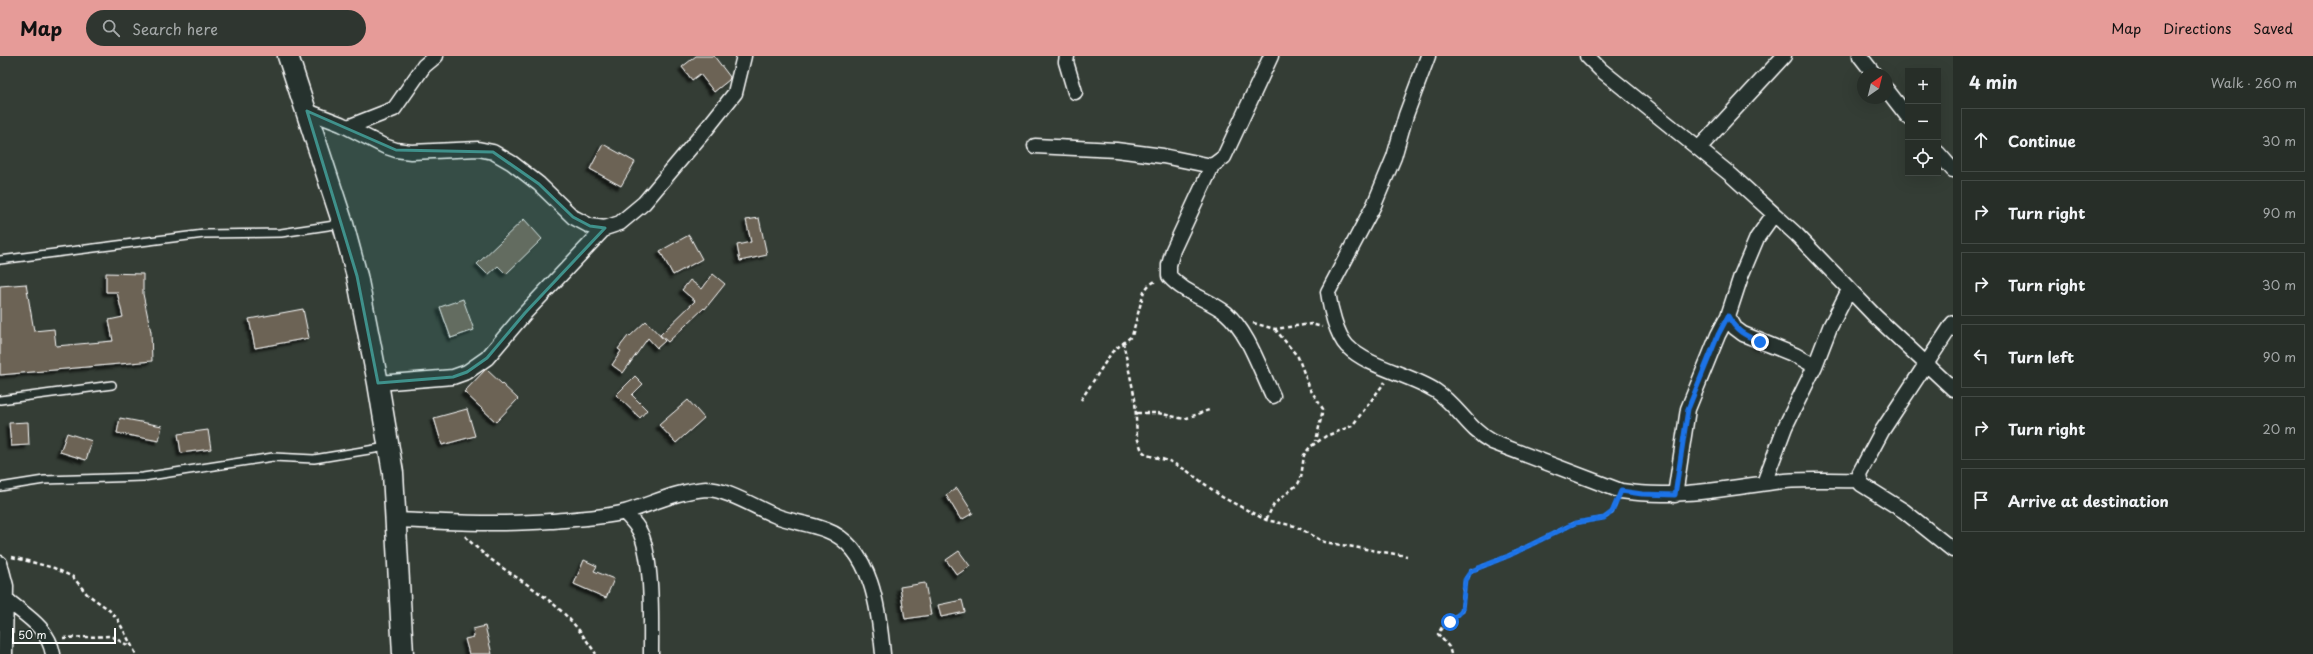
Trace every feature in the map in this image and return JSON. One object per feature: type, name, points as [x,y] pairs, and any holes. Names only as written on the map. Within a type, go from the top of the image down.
[{"type":"main road","points":[[288,56],[343,224],[357,276],[378,382],[393,473],[403,654]]},
{"type":"street","points":[[348,127],[394,109],[424,66],[436,56]]},
{"type":"street","points":[[378,382],[453,377],[467,372],[487,358],[525,312],[606,228],[620,223],[644,203],[681,161],[735,93],[744,56]]},
{"type":"street","points":[[1067,56],[1066,62],[1075,92]]},
{"type":"street","points":[[1271,56],[1224,157],[1212,166],[1173,250],[1169,265],[1169,276],[1181,287],[1213,304],[1235,322],[1273,396]]},
{"type":"street","points":[[1428,56],[1406,115],[1394,156],[1374,205],[1328,292],[1329,301],[1342,338],[1347,346],[1363,357],[1437,392],[1476,432],[1492,442],[1621,491],[1642,494],[1675,495],[1806,479],[1859,480]]},
{"type":"street","points":[[1587,56],[1606,75],[1699,148],[1774,214],[1797,235],[1849,290],[1953,389]]},
{"type":"street","points":[[1699,148],[1784,56]]},
{"type":"street","points":[[1860,56],[1869,68]]},
{"type":"street","points":[[1893,98],[1905,113]]},
{"type":"street","points":[[307,111],[348,127],[384,146],[396,150],[411,152],[478,149],[493,152],[512,163],[539,184],[573,216],[590,226],[606,228]]},
{"type":"street","points":[[1035,146],[1116,150],[1163,156],[1212,166]]},
{"type":"street","points":[[1941,156],[1953,170]]},
{"type":"street","points":[[1675,495],[1688,409],[1718,335],[1728,316],[1741,276],[1758,238],[1774,214]]},
{"type":"street","points":[[1764,483],[1785,427],[1815,366],[1830,327],[1849,290]]},
{"type":"street","points":[[1728,316],[1735,328],[1743,334],[1795,355],[1815,366]]},
{"type":"street","points":[[1953,323],[1882,431],[1859,474],[1861,484],[1904,511],[1953,550]]},
{"type":"street","points":[[396,520],[454,522],[550,521],[624,512],[669,497],[692,491],[708,489],[722,493],[775,515],[826,530],[843,538],[858,553],[862,562],[876,605],[883,654]]},
{"type":"street","points":[[624,512],[641,534],[645,555],[650,597],[651,654]]},
{"type":"street","points":[[4,560],[6,586],[5,654]]},
{"type":"street","points":[[6,599],[44,630],[50,640],[53,654]]},
{"type":"lane","points":[[0,260],[204,234],[281,233],[343,224]]},
{"type":"lane","points":[[0,400],[112,385]]},
{"type":"lane","points":[[0,487],[44,480],[143,477],[273,457],[314,459],[389,446]]},
{"type":"path","points":[[1081,400],[1112,352],[1133,333],[1140,303],[1149,285],[1169,276]]},
{"type":"path","points":[[1235,322],[1243,321],[1275,330],[1317,325],[1342,338]]},
{"type":"path","points":[[1266,520],[1274,504],[1298,484],[1301,478],[1304,456],[1316,441],[1323,409],[1310,389],[1298,357],[1275,330]]},
{"type":"path","points":[[1123,342],[1137,413],[1137,437],[1142,451],[1186,470],[1222,497],[1266,520],[1295,526],[1324,542],[1407,556]]},
{"type":"path","points":[[1316,441],[1352,426],[1394,371]]},
{"type":"path","points":[[1137,413],[1158,413],[1184,419],[1209,410]]},
{"type":"path","points":[[1451,654],[1449,647],[1438,634],[1442,626],[1462,611],[1465,580],[1471,571],[1508,556],[1575,523],[1604,518],[1612,512],[1621,491]]},
{"type":"path","points":[[454,522],[475,548],[494,564],[559,608],[574,624],[596,654]]},
{"type":"path","points":[[4,560],[54,568],[73,577],[87,594],[108,609],[116,618],[130,647],[136,654]]},
{"type":"path","points":[[44,630],[68,639],[111,636],[130,647]]},
{"type":"highlighted area","points":[[307,111],[396,150],[493,152],[539,184],[573,217],[590,226],[605,228],[525,313],[487,358],[467,372],[453,377],[378,383],[357,276]]},
{"type":"building","points":[[696,56],[714,56],[730,77],[729,80],[714,92],[700,74],[692,80],[682,67]]},
{"type":"building","points":[[603,144],[635,162],[621,186],[590,169]]},
{"type":"building","points":[[759,218],[767,255],[740,261],[737,245],[751,242],[746,220]]},
{"type":"building","points":[[524,219],[542,239],[506,274],[498,266],[488,275],[477,264]]},
{"type":"building","points":[[689,235],[702,259],[673,275],[660,251]]},
{"type":"building","points":[[106,273],[143,274],[143,294],[151,332],[152,361],[0,375],[0,286],[26,284],[34,331],[54,329],[56,346],[113,341],[109,320],[123,317],[117,292],[106,292]]},
{"type":"building","points":[[713,274],[725,284],[705,309],[704,308],[668,342],[660,335],[695,301],[682,290],[690,280],[702,289]]},
{"type":"building","points":[[463,299],[474,330],[451,338],[440,307]]},
{"type":"building","points":[[303,309],[309,338],[255,348],[249,319]]},
{"type":"building","points":[[646,321],[665,341],[657,348],[648,338],[623,373],[612,365],[621,351],[618,349],[628,336],[629,337]]},
{"type":"building","points":[[486,369],[518,399],[496,422],[464,392]]},
{"type":"building","points":[[635,376],[643,384],[632,395],[647,410],[640,418],[616,395]]},
{"type":"building","points":[[688,400],[704,418],[676,443],[659,425]]},
{"type":"building","points":[[467,409],[475,436],[442,445],[434,418]]},
{"type":"building","points":[[120,418],[162,426],[159,441],[117,433]]},
{"type":"building","points":[[28,422],[29,445],[11,446],[9,423]]},
{"type":"building","points":[[208,430],[211,449],[181,453],[178,434]]},
{"type":"building","points":[[67,433],[92,441],[86,460],[60,452]]},
{"type":"building","points":[[957,488],[973,513],[961,520],[946,495]]},
{"type":"building","points":[[959,551],[970,566],[957,575],[946,560]]},
{"type":"building","points":[[584,560],[597,566],[594,571],[614,579],[606,598],[574,584]]},
{"type":"building","points":[[925,583],[931,615],[905,619],[900,587]]},
{"type":"building","points":[[962,600],[965,612],[941,617],[938,605]]},
{"type":"building","points":[[485,626],[492,654],[469,654],[465,639],[474,637],[473,629]]},
{"type":"route","points":[[1450,622],[1462,611],[1465,580],[1471,571],[1508,556],[1575,523],[1604,518],[1612,512],[1621,491],[1642,494],[1675,495],[1688,409],[1702,372],[1728,316],[1735,328],[1743,334],[1760,342]]}]
